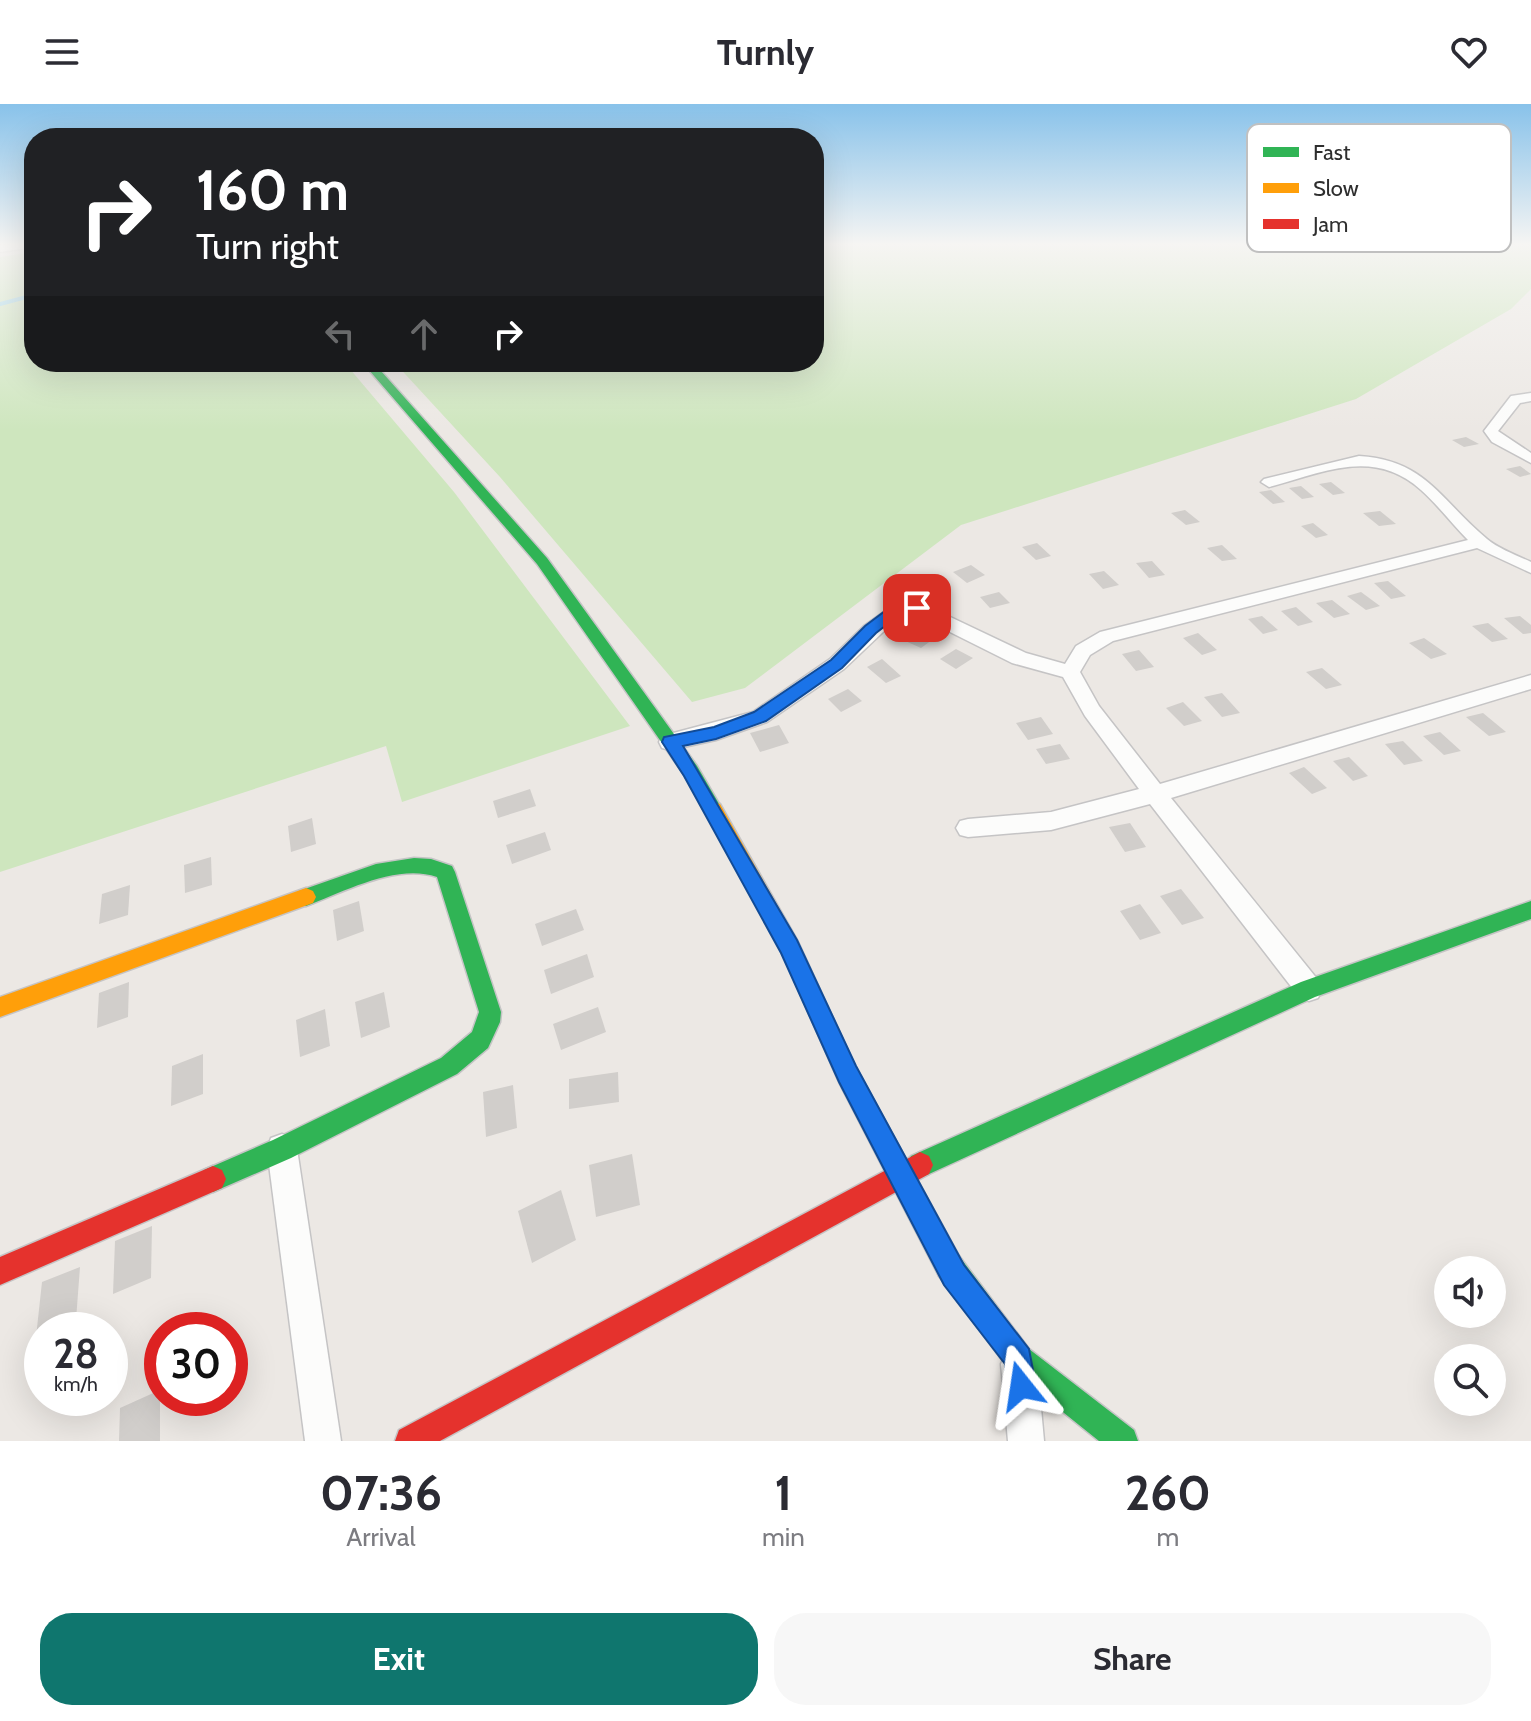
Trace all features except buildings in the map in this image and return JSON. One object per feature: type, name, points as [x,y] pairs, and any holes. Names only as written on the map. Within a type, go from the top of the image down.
[{"type":"street","points":[[376,372],[542,561],[691,771],[790,947],[847,1074],[954,1275],[1019,1359],[1123,1441]]},
{"type":"street","points":[[1531,397],[1516,399],[1491,431],[1497,439],[1531,459]]},
{"type":"street","points":[[1269,482],[1357,461],[1400,469],[1429,486],[1480,542],[1531,568]]},
{"type":"street","points":[[1070,672],[1083,651],[1107,636],[1480,542]]},
{"type":"street","points":[[670,742],[716,732],[760,717],[837,664],[898,608],[924,611],[1019,658],[1070,672],[1092,711],[1309,989]]},
{"type":"street","points":[[968,828],[1051,821],[1155,794],[1531,682]]},
{"type":"street","points":[[0,1007],[380,871],[433,865],[445,872],[490,1012],[486,1031],[466,1054],[449,1066],[282,1149],[0,1271]]},
{"type":"street","points":[[410,1441],[899,1174],[1309,989],[1531,910]]},
{"type":"street","points":[[282,1149],[323,1441]]},
{"type":"street","points":[[1019,1359],[1026,1441]]},
{"type":"green space","points":[[0,305],[24,305],[24,372],[352,372],[454,492],[630,726],[402,802],[386,746],[0,872]]},
{"type":"green space","points":[[824,305],[1515,305],[1356,399],[961,525],[745,688],[692,702],[500,477],[403,372],[824,372]]},
{"type":"traffic: fast","points":[[376,372],[542,561],[691,771],[713,809]]},
{"type":"traffic: fast","points":[[213,1179],[282,1149],[449,1066],[480,1040],[489,1022],[490,1012],[445,872],[431,867],[396,868],[306,897]]},
{"type":"traffic: fast","points":[[920,1165],[1309,989],[1531,910]]},
{"type":"traffic: fast","points":[[949,1266],[1019,1359],[1123,1441]]},
{"type":"traffic: slow","points":[[713,809],[790,947],[847,1074],[949,1266]]},
{"type":"traffic: slow","points":[[0,1007],[306,897]]},
{"type":"traffic: jam","points":[[410,1441],[920,1165]]},
{"type":"traffic: jam","points":[[0,1271],[213,1179]]},
{"type":"route","points":[[917,608],[898,608],[837,664],[791,692],[760,717],[739,726],[670,742],[691,771],[790,947],[847,1074],[954,1275],[1019,1359],[1021,1386]]}]
